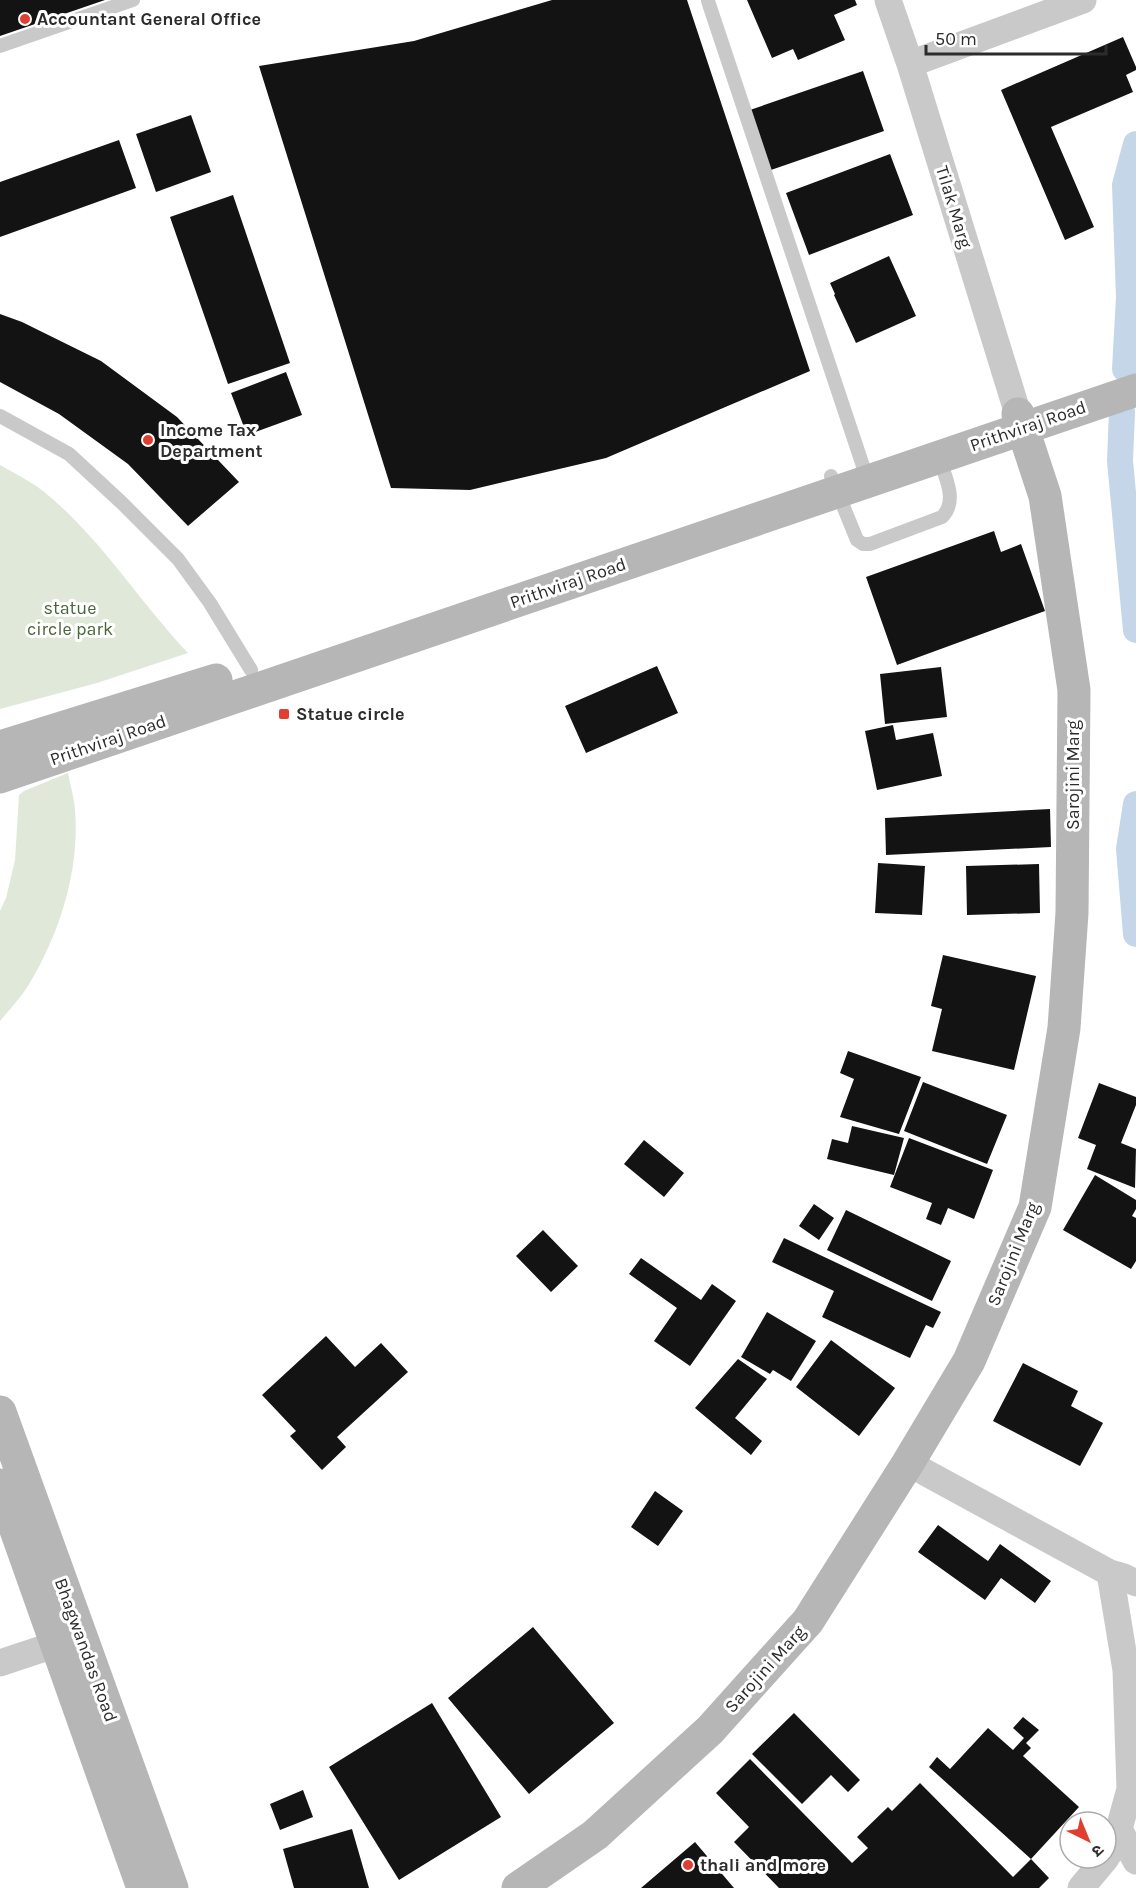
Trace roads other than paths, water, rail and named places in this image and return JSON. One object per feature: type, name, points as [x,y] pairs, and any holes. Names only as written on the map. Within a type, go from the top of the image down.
[{"type":"street","name":"Tilak Marg","points":[[888,0],[1021,421]]},
{"type":"street","points":[[910,64],[1083,0]]},
{"type":"street","name":"Prithviraj Road","points":[[1021,421],[1136,375]]},
{"type":"street","name":"Prithviraj Road","points":[[0,777],[833,484],[1021,421],[1136,390]]},
{"type":"street","name":"Sarojini Marg","points":[[518,1888],[595,1835],[710,1730],[808,1620],[908,1464],[969,1361],[1035,1207],[1064,1028],[1072,913],[1074,690],[1045,496],[1021,421]]},
{"type":"street","name":"Prithviraj Road","points":[[0,747],[833,484],[863,466],[937,449]]},
{"type":"street","name":"Bhagwandas Road","points":[[0,1412],[172,1888]]},
{"type":"street","points":[[908,1464],[1123,1578],[1130,1789],[1118,1833]]},
{"type":"street","name":"Bhagwandas Road","points":[[0,1485],[143,1888]]},
{"type":"street","points":[[0,1664],[57,1644]]},
{"type":"street","points":[[1119,1829],[1136,1861]]},
{"type":"street","points":[[1081,1888],[1096,1870]]},
{"type":"lane","points":[[0,46],[133,0]]},
{"type":"lane","points":[[708,1],[863,466]]},
{"type":"lane","points":[[0,416],[69,454],[178,559],[210,603],[251,669]]},
{"type":"lane","points":[[833,484],[857,540],[863,544],[870,544],[942,517],[949,511],[950,493],[937,449]]},
{"type":"waterway","points":[[1125,369],[1129,297],[1125,185],[1136,144]]},
{"type":"waterway","points":[[1122,412],[1120,461],[1136,630]]},
{"type":"waterway","points":[[1136,804],[1129,849],[1136,934]]},
{"type":"place","name":"Accountant General Office","points":[[25,19]]},
{"type":"place","name":"Income Tax Department","points":[[148,440]]},
{"type":"place","name":"Statue circle","points":[[284,714]]},
{"type":"place","name":"thali and more","points":[[688,1865]]},
{"type":"park label","name":"statue circle park","points":[[70,618]]}]
